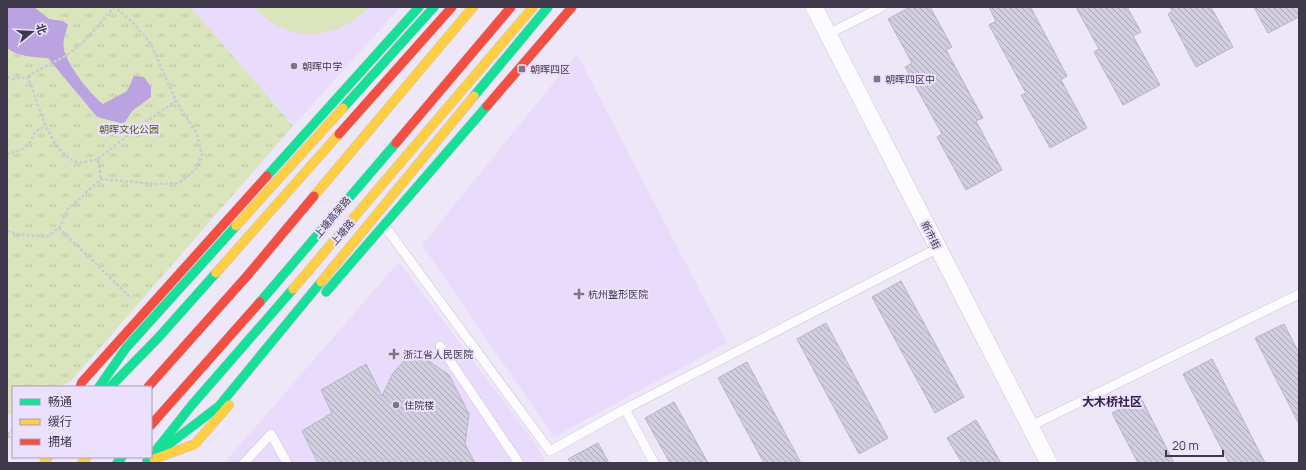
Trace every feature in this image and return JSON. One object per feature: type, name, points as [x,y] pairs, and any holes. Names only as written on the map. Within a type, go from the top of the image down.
[{"type":"main road","points":[[80,386],[82,382],[144,311],[419,7]]},
{"type":"main road","points":[[100,386],[126,348],[434,7]]},
{"type":"main road","points":[[111,386],[158,338],[452,7]]},
{"type":"main road","points":[[149,386],[246,276],[473,7]]},
{"type":"main road","name":"上塘高架路","points":[[152,424],[262,300],[511,7]]},
{"type":"main road","name":"上塘路","points":[[152,455],[191,406],[360,211],[533,7]]},
{"type":"main road","points":[[152,457],[219,406],[548,7]]},
{"type":"main road","points":[[318,302],[572,7]]},
{"type":"main road","points":[[149,459],[195,444],[302,320]]},
{"type":"street","name":"新市街","points":[[814,7],[1029,427],[1049,463]]},
{"type":"lane","points":[[828,34],[882,7]]},
{"type":"lane","points":[[384,225],[550,451],[625,409],[938,248]]},
{"type":"lane","points":[[1029,427],[1299,294]]},
{"type":"lane","points":[[440,346],[519,463]]},
{"type":"lane","points":[[625,409],[654,463]]},
{"type":"lane","points":[[244,463],[272,434],[287,463]]},
{"type":"path","points":[[7,77],[13,79],[28,77],[68,54],[79,45],[115,7],[133,23],[152,44],[176,101],[197,134],[202,155],[196,169],[179,183],[158,184],[101,179],[68,209],[59,228],[46,237],[18,234],[7,231]]},
{"type":"path","points":[[28,77],[53,140],[64,155],[77,163],[98,159],[141,125],[176,101]]},
{"type":"path","points":[[7,154],[21,150],[29,144],[35,132],[46,125]]},
{"type":"path","points":[[98,159],[101,179]]},
{"type":"path","points":[[59,228],[144,311]]},
{"type":"shaded area","points":[[7,7],[34,7],[49,19],[63,21],[68,25],[64,37],[64,49],[66,56],[80,79],[103,104],[127,91],[134,76],[144,77],[151,87],[151,97],[132,111],[124,124],[97,117],[48,58],[21,55],[7,48]]},
{"type":"shaded area","name":"朝晖中学","points":[[191,7],[400,7],[293,126]]},
{"type":"shaded area","name":"杭州整形医院","points":[[577,54],[727,343],[554,437],[422,245]]},
{"type":"shaded area","name":"浙江省人民医院","points":[[399,262],[537,446],[546,463],[224,463]]},
{"type":"green space","name":"朝晖文化公园","points":[[7,7],[191,7],[293,126],[71,381],[62,386],[12,386],[12,412],[7,415]]},
{"type":"green space","points":[[255,7],[369,7],[359,17],[335,30],[309,34],[283,29],[265,17]]},
{"type":"building","points":[[910,7],[930,7],[952,47],[946,50],[983,118],[976,121],[1002,170],[966,190],[937,137],[942,134],[905,67],[912,63],[888,19]]},
{"type":"building","points":[[989,7],[1034,7],[1031,8],[1067,76],[1061,80],[1087,128],[1050,148],[1021,95],[1026,93],[989,25],[996,21]]},
{"type":"building","points":[[1076,7],[1127,7],[1141,32],[1133,36],[1160,85],[1123,105],[1094,52],[1099,49]]},
{"type":"building","points":[[1170,7],[1211,7],[1233,47],[1196,67],[1168,14],[1172,11]]},
{"type":"building","points":[[1254,7],[1299,7],[1299,17],[1268,33]]},
{"type":"building","points":[[901,281],[964,397],[935,413],[872,297]]},
{"type":"building","points":[[826,323],[888,438],[859,454],[797,339]]},
{"type":"building","points":[[1284,324],[1299,353],[1299,424],[1255,338]]},
{"type":"building","name":"住院楼","points":[[423,357],[449,375],[469,414],[465,444],[475,463],[318,463],[302,431],[332,413],[321,390],[366,364],[382,396],[393,373],[406,359]]},
{"type":"building","points":[[1212,359],[1265,463],[1229,463],[1183,374]]},
{"type":"building","points":[[747,362],[801,463],[764,463],[718,378]]},
{"type":"building","points":[[1141,398],[1174,463],[1138,463],[1112,413]]},
{"type":"building","points":[[674,402],[708,463],[670,463],[645,418]]},
{"type":"building","points":[[976,420],[1001,463],[962,463],[947,438]]},
{"type":"building","points":[[598,443],[609,463],[571,463],[568,459]]},
{"type":"traffic: fast","points":[[267,176],[419,7]]},
{"type":"traffic: fast","points":[[343,108],[434,7]]},
{"type":"traffic: fast","points":[[474,96],[548,7]]},
{"type":"traffic: fast","points":[[326,292],[487,106]]},
{"type":"traffic: fast","points":[[260,302],[396,143]]},
{"type":"traffic: fast","points":[[100,386],[126,348],[236,226]]},
{"type":"traffic: fast","points":[[111,386],[158,338],[216,273]]},
{"type":"traffic: fast","points":[[152,457],[219,406],[321,282]]},
{"type":"traffic: fast","points":[[157,449],[191,406],[293,289]]},
{"type":"traffic: fast","points":[[117,463],[121,458]]},
{"type":"traffic: fast","points":[[147,461],[151,458]]},
{"type":"traffic: slow","points":[[314,196],[473,7]]},
{"type":"traffic: slow","points":[[293,289],[533,7]]},
{"type":"traffic: slow","points":[[321,282],[474,96]]},
{"type":"traffic: slow","points":[[236,226],[343,108]]},
{"type":"traffic: slow","points":[[216,273],[339,134]]},
{"type":"traffic: slow","points":[[154,459],[195,444],[229,405]]},
{"type":"traffic: slow","points":[[44,463],[47,458]]},
{"type":"traffic: slow","points":[[82,463],[86,458]]},
{"type":"traffic: jam","points":[[339,134],[452,7]]},
{"type":"traffic: jam","points":[[396,143],[511,7]]},
{"type":"traffic: jam","points":[[487,106],[572,7]]},
{"type":"traffic: jam","points":[[80,386],[82,382],[267,176]]},
{"type":"traffic: jam","points":[[149,386],[247,276],[314,196]]},
{"type":"traffic: jam","points":[[152,424],[260,302]]},
{"type":"place","name":"朝晖中学","points":[[294,66]]},
{"type":"place","name":"朝晖四区","points":[[522,69]]},
{"type":"place","name":"朝晖四区中","points":[[877,79]]},
{"type":"place","name":"杭州整形医院","points":[[579,294]]},
{"type":"place","name":"浙江省人民医院","points":[[394,354]]},
{"type":"place","name":"住院楼","points":[[396,405]]},
{"type":"district","name":"大木桥社区","points":[[1112,401]]}]
